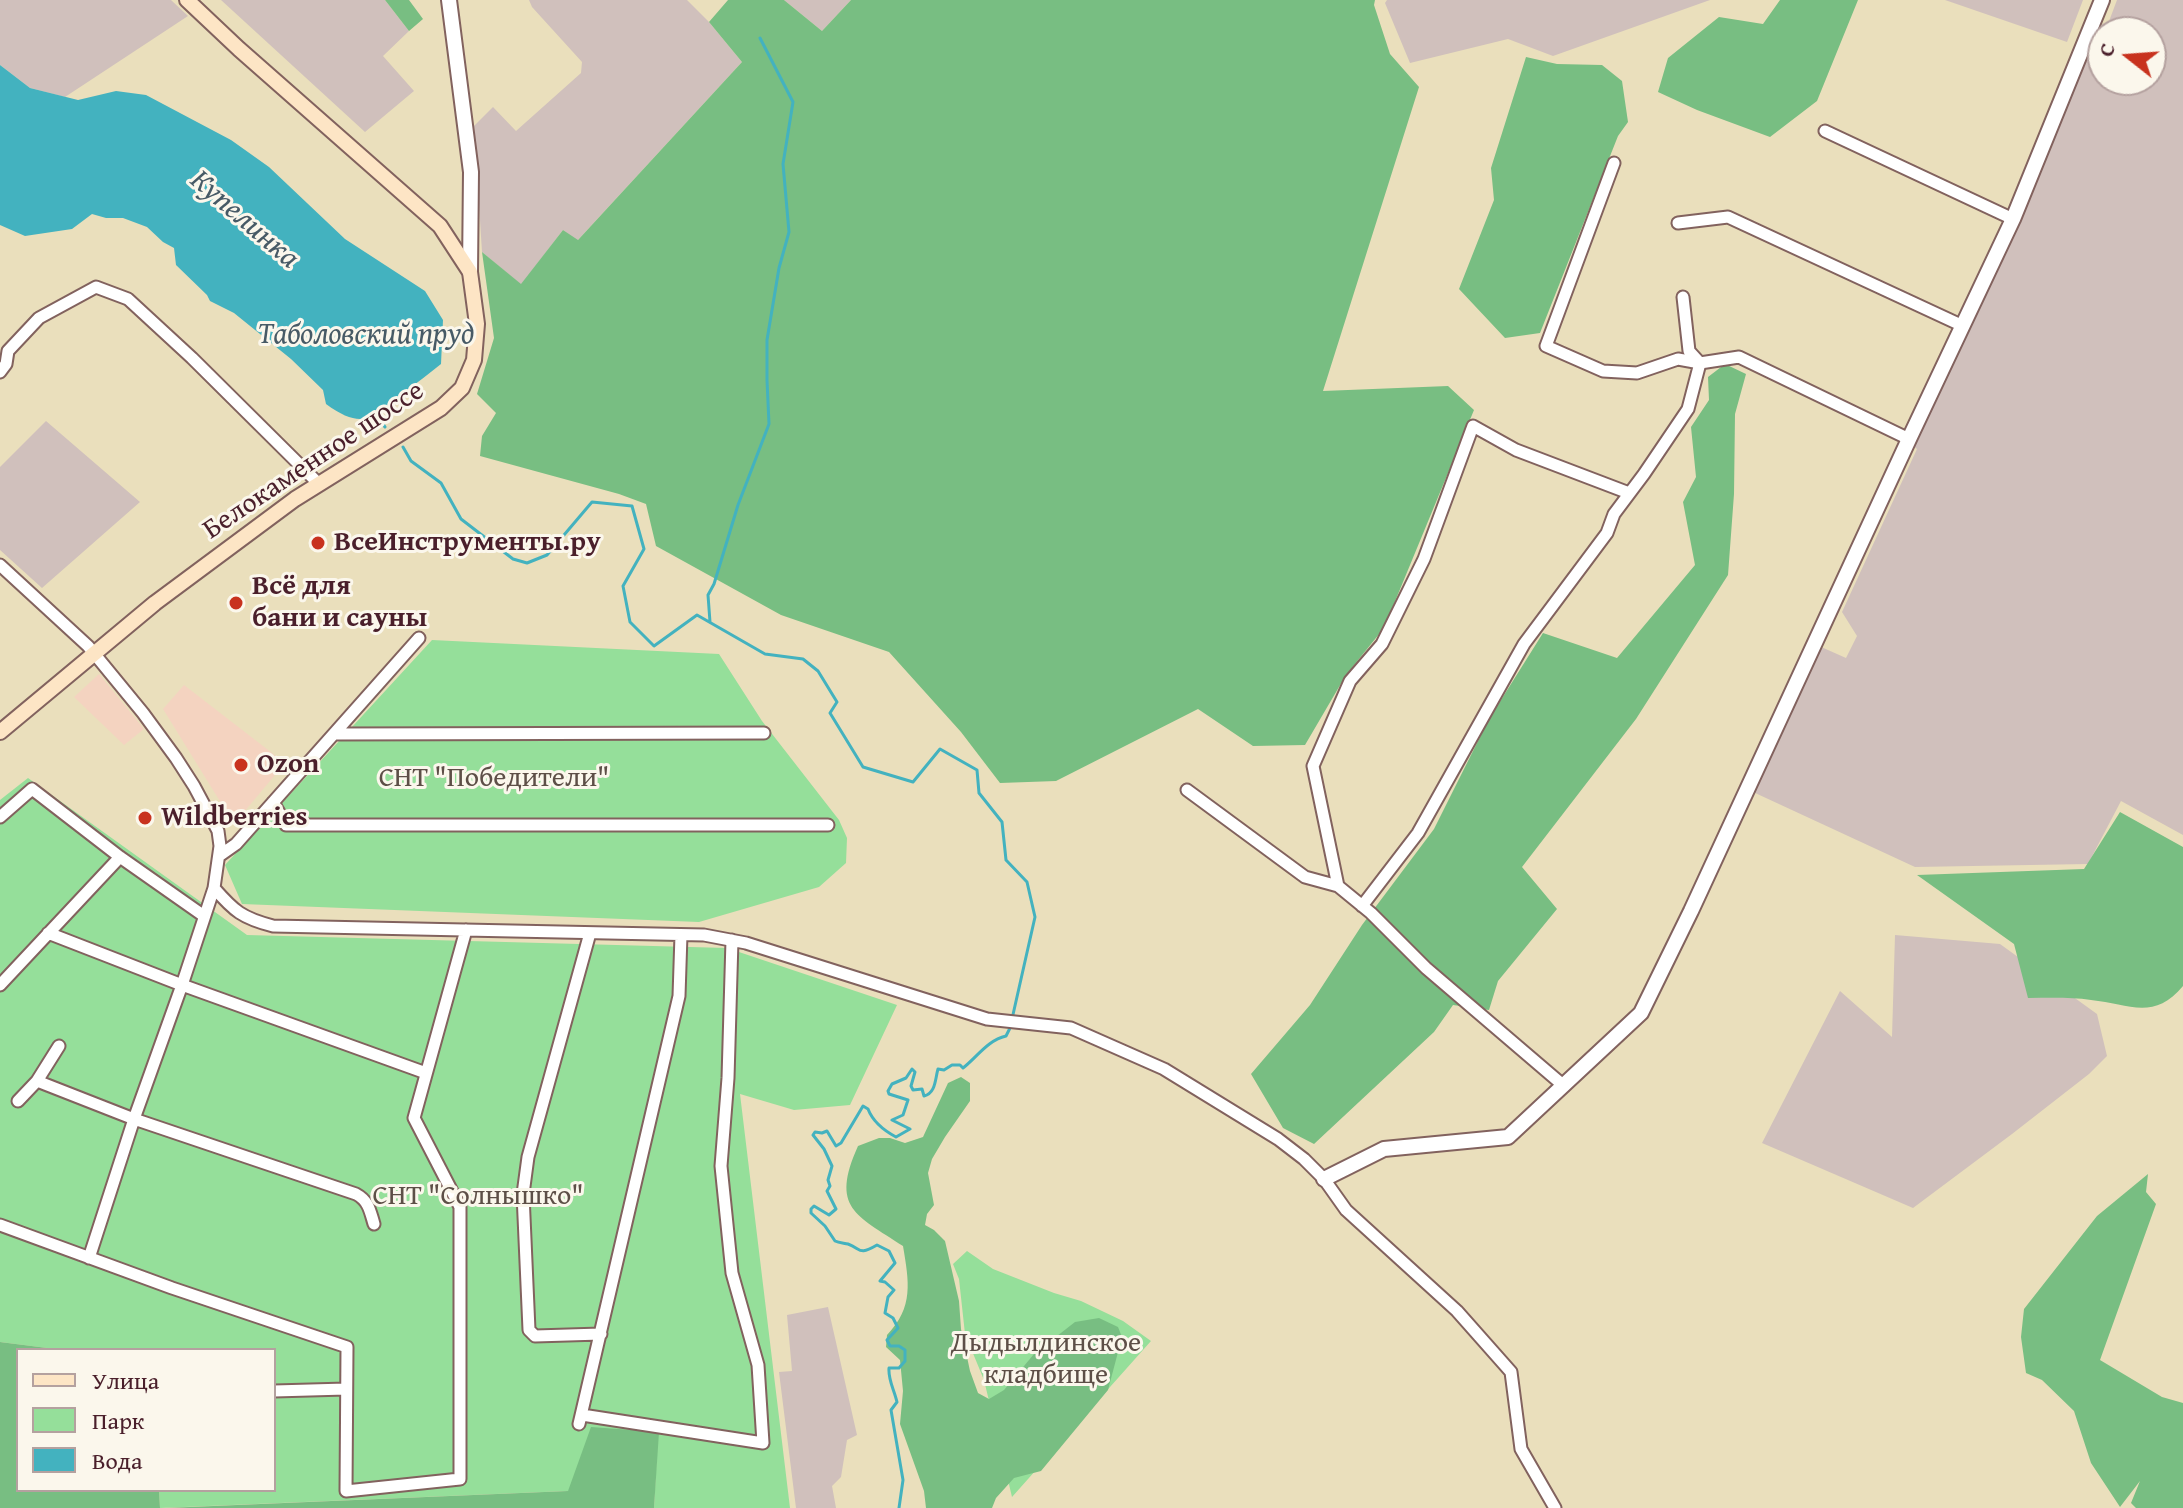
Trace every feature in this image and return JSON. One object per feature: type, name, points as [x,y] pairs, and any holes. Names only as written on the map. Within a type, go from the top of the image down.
[{"type":"main road","name":"Белокаменное шоссе","points":[[0,732],[168,594],[295,499],[441,408],[462,388],[474,360],[477,324],[470,272],[440,226],[187,0]]},
{"type":"main road","name":"Белокаменное шоссе","points":[[200,0],[239,49]]},
{"type":"street","points":[[449,0],[471,172],[470,272]]},
{"type":"street","points":[[1324,1179],[1384,1149],[1508,1137],[1641,1013],[2013,219],[2102,0]]},
{"type":"street","points":[[1825,131],[2013,219]]},
{"type":"street","points":[[1614,163],[1546,346],[1603,371],[1637,373],[1678,359],[1700,363],[1739,357],[1909,439]]},
{"type":"street","points":[[1678,223],[1728,217],[1963,326]]},
{"type":"street","points":[[0,372],[6,364],[8,351],[39,318],[96,287],[128,299],[319,484]]},
{"type":"street","points":[[1683,297],[1689,351],[1700,363]]},
{"type":"street","points":[[1362,906],[1418,833],[1524,644],[1607,533],[1614,514],[1688,409],[1700,363]]},
{"type":"street","points":[[1338,886],[1313,766],[1350,681],[1382,644],[1424,559],[1473,426],[1516,450],[1629,493]]},
{"type":"street","points":[[0,565],[94,653],[143,713],[194,786],[218,831],[219,856],[214,888],[89,1258]]},
{"type":"street","points":[[219,856],[236,844],[419,638]]},
{"type":"street","points":[[334,734],[764,733]]},
{"type":"street","points":[[0,817],[32,789],[120,857],[204,916]]},
{"type":"street","points":[[1187,790],[1305,877],[1338,886],[1426,968],[1564,1086]]},
{"type":"street","points":[[273,802],[286,825],[828,825]]},
{"type":"street","points":[[0,985],[120,857]]},
{"type":"street","points":[[214,888],[234,910],[273,926],[704,935],[732,940],[1001,1022],[1071,1028],[1164,1069],[1278,1139],[1304,1159],[1324,1179],[1346,1210],[1457,1311],[1511,1372],[1521,1449],[1555,1508]]},
{"type":"street","points":[[0,1225],[347,1347],[346,1491],[460,1479],[460,1207],[414,1118],[466,930]]},
{"type":"street","points":[[48,933],[426,1073]]},
{"type":"street","points":[[590,933],[528,1157],[523,1194],[529,1330],[535,1336],[601,1334]]},
{"type":"street","points":[[681,935],[679,996],[580,1419],[763,1443],[758,1365],[732,1273],[721,1166],[728,1078],[732,940]]},
{"type":"street","points":[[18,1101],[37,1081],[59,1046]]},
{"type":"street","points":[[37,1081],[134,1119],[356,1194],[369,1204],[374,1224]]},
{"type":"street","points":[[276,1391],[346,1389]]},
{"type":"shaded area","points":[[0,0],[171,0],[188,16],[65,97],[30,88],[0,65]]},
{"type":"shaded area","points":[[221,0],[385,0],[409,31],[383,56],[414,91],[365,132]]},
{"type":"shaded area","points":[[529,0],[687,0],[742,62],[577,241],[563,230],[521,285],[482,252],[474,126],[493,107],[516,131],[581,73],[582,62]]},
{"type":"shaded area","points":[[784,0],[851,0],[822,31]]},
{"type":"shaded area","points":[[1387,0],[1710,0],[1553,56],[1508,39],[1410,63],[1385,3]]},
{"type":"shaded area","points":[[1945,0],[2083,0],[2067,42]]},
{"type":"shaded area","points":[[2117,0],[2183,0],[2183,835],[2121,801],[2088,864],[1915,867],[1753,792],[1819,646],[1846,658],[1857,636],[1842,612],[1917,449],[1912,445],[2007,243],[2087,56],[2087,96],[2167,96],[2167,16],[2111,16]]},
{"type":"shaded area","points":[[46,421],[140,502],[42,588],[0,550],[0,467]]},
{"type":"shaded area","points":[[99,674],[144,729],[124,745],[74,697]]},
{"type":"shaded area","points":[[184,685],[285,763],[234,824],[163,709]]},
{"type":"shaded area","points":[[1895,935],[2000,944],[2097,1014],[2107,1056],[2089,1074],[1913,1208],[1762,1143],[1840,991],[1892,1037]]},
{"type":"shaded area","points":[[828,1307],[857,1435],[847,1440],[841,1477],[832,1486],[836,1508],[796,1508],[779,1372],[792,1371],[787,1315]]},
{"type":"green space","points":[[385,0],[409,0],[423,19],[409,31]]},
{"type":"green space","points":[[728,0],[784,0],[822,31],[851,0],[1375,0],[1390,54],[1419,87],[1323,391],[1448,386],[1474,410],[1384,628],[1346,675],[1305,745],[1253,746],[1198,709],[1056,781],[1000,783],[961,732],[889,652],[781,615],[656,546],[646,504],[480,456],[482,436],[496,413],[477,394],[494,338],[482,252],[521,284],[563,230],[578,240],[742,62],[709,22]]},
{"type":"green space","points":[[1780,0],[1858,0],[1817,101],[1770,137],[1658,92],[1668,58],[1719,17],[1763,24]]},
{"type":"green space","points":[[1526,57],[1557,64],[1602,65],[1622,81],[1628,122],[1618,136],[1540,333],[1505,338],[1459,289],[1494,200],[1491,168]]},
{"type":"green space","points":[[1725,364],[1746,374],[1735,414],[1734,494],[1728,575],[1636,719],[1522,867],[1557,909],[1498,981],[1489,1010],[1453,1005],[1434,1032],[1314,1144],[1283,1128],[1251,1074],[1310,1005],[1362,925],[1434,829],[1489,719],[1543,633],[1617,658],[1695,565],[1683,502],[1696,477],[1691,427],[1709,400],[1708,377]]},
{"type":"green space","name":"СНТ \"Победители\"","points":[[432,640],[719,654],[762,721],[839,820],[847,838],[846,863],[819,887],[699,922],[242,904],[225,865]]},
{"type":"green space","name":"СНТ \"Солнышко\"","points":[[28,778],[247,935],[727,948],[897,1005],[850,1105],[794,1110],[740,1094],[790,1508],[654,1508],[658,1432],[568,1491],[160,1508],[159,1492],[276,1492],[276,1348],[47,1348],[0,1342],[0,800]]},
{"type":"green space","points":[[2120,812],[2183,847],[2183,986],[2162,1004],[2140,1008],[2076,998],[2028,998],[2014,944],[1917,875],[2084,869]]},
{"type":"green space","points":[[961,1077],[970,1083],[970,1101],[932,1159],[928,1173],[934,1205],[927,1214],[925,1225],[945,1241],[959,1301],[970,1371],[978,1393],[989,1399],[1004,1390],[1034,1354],[1075,1322],[1099,1318],[1118,1327],[1122,1337],[1108,1390],[1041,1471],[1014,1478],[996,1498],[992,1508],[926,1508],[924,1491],[900,1424],[903,1391],[900,1360],[886,1347],[887,1335],[896,1325],[906,1304],[907,1271],[903,1246],[872,1226],[852,1208],[847,1183],[858,1146],[879,1138],[905,1143],[923,1137],[948,1083]]},
{"type":"green space","points":[[2148,1174],[2146,1192],[2156,1204],[2100,1360],[2162,1397],[2183,1403],[2183,1508],[2136,1508],[2131,1503],[2140,1481],[2120,1507],[2091,1463],[2074,1411],[2042,1380],[2026,1373],[2021,1337],[2024,1309],[2097,1216]]},
{"type":"green space","name":"Дыдылдинское кладбище","points":[[967,1251],[993,1269],[1081,1301],[1123,1321],[1151,1341],[1012,1497],[984,1380],[965,1334],[959,1279],[953,1264]]},
{"type":"green space","points":[[0,1342],[47,1348],[16,1348],[16,1492],[159,1492],[160,1508],[0,1508]]},
{"type":"green space","points":[[591,1427],[659,1432],[654,1508],[166,1508],[568,1491]]},
{"type":"water","name":"Таболовский пруд","points":[[0,65],[30,88],[78,100],[116,91],[146,95],[231,140],[269,167],[345,239],[425,291],[443,320],[441,364],[385,409],[368,418],[350,417],[326,404],[323,390],[291,359],[234,313],[210,301],[176,265],[174,248],[147,227],[123,218],[92,214],[72,229],[25,236],[0,225]]},
{"type":"waterway","points":[[710,622],[708,595],[769,424],[767,340],[779,268],[789,232],[783,164],[793,102],[760,38]]},
{"type":"waterway","name":"Купелинка","points":[[376,415],[385,427]]},
{"type":"waterway","name":"Купелинка","points":[[403,447],[411,461],[441,483],[461,519],[513,559],[527,563],[547,555],[592,502],[632,506],[644,549],[623,586],[630,622],[654,646],[697,615],[765,654],[803,659],[818,671],[837,702],[830,713],[863,767],[913,782],[940,749],[977,770],[979,793],[1002,822],[1006,860],[1027,882],[1035,917],[1012,1019]]},
{"type":"waterway","name":"Купелинка","points":[[899,1508],[903,1480],[891,1410],[897,1402],[889,1368],[899,1368],[905,1361],[905,1350],[890,1346],[887,1340],[898,1328],[893,1318],[885,1313],[888,1297],[894,1290],[880,1281],[895,1263],[889,1251],[877,1245],[863,1251],[835,1241],[811,1213],[814,1206],[829,1215],[836,1209],[827,1191],[832,1166],[813,1135],[827,1131],[836,1146],[841,1143],[863,1106],[879,1125],[896,1137],[910,1129],[892,1120],[903,1115],[908,1100],[889,1094],[892,1084],[906,1078],[912,1069],[915,1072],[911,1086],[913,1090],[922,1089],[924,1096],[931,1092],[938,1069],[944,1070],[952,1065],[963,1068],[988,1045],[1006,1036],[1011,1026]]},
{"type":"place","name":"ВсеИнструменты.ру","points":[[318,543]]},
{"type":"place","name":"Всё для бани и сауны","points":[[236,603]]},
{"type":"place","name":"Ozon","points":[[241,765]]},
{"type":"place","name":"Wildberries","points":[[145,818]]}]
